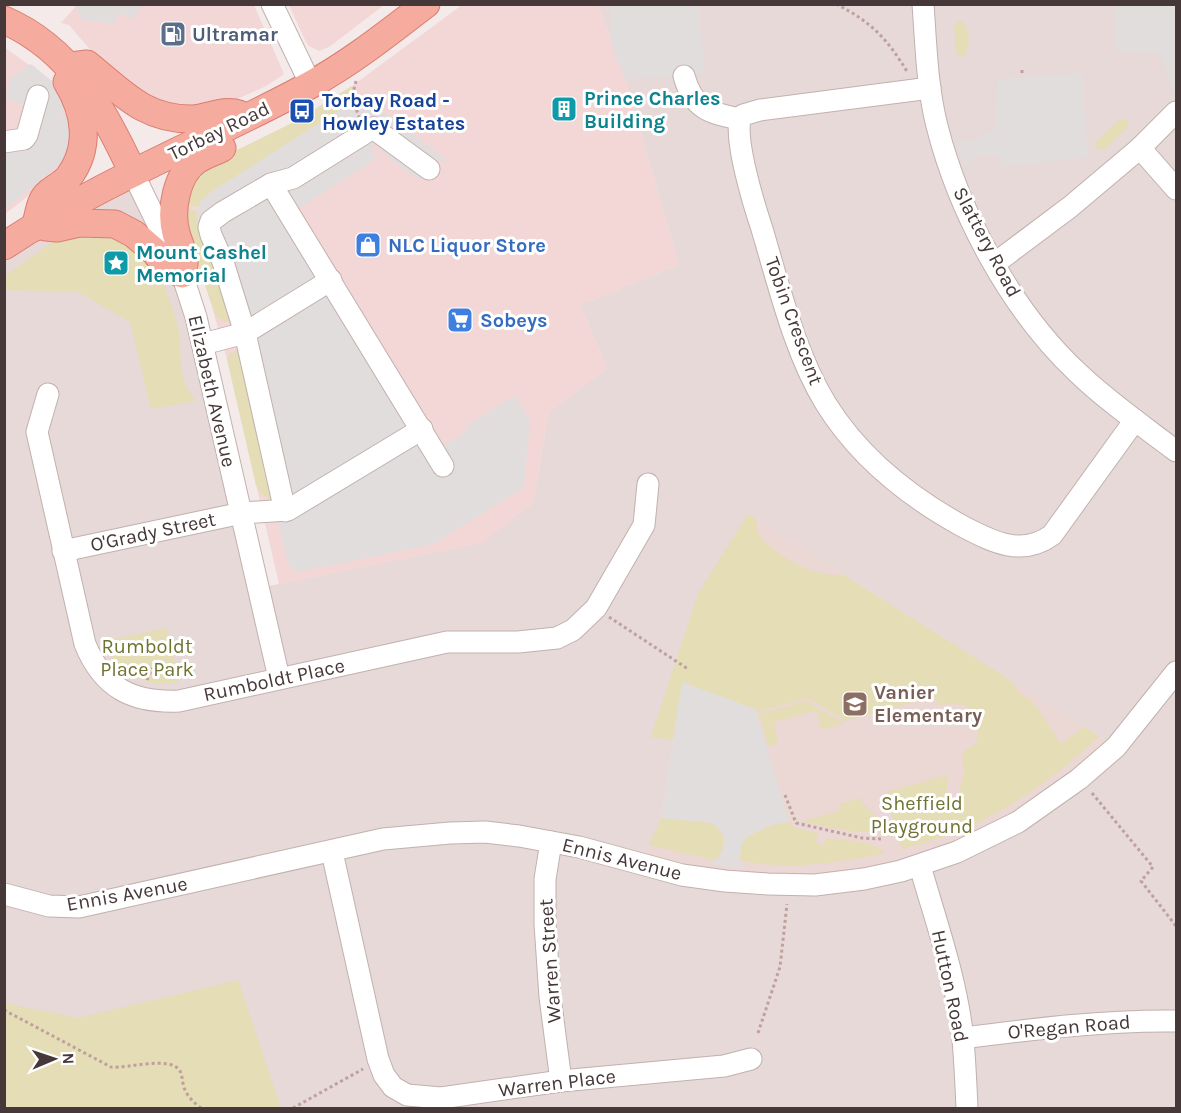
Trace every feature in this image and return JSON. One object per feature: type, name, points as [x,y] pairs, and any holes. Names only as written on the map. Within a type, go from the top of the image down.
[{"type":"main road","name":"Torbay Road","points":[[4,246],[133,173],[311,85],[358,56],[426,4]]},
{"type":"main road","name":"Elizabeth Avenue","points":[[4,20],[43,41],[70,66],[99,106],[133,173]]},
{"type":"main road","points":[[87,64],[131,101],[159,115],[190,119],[229,112],[248,118],[241,138],[196,160],[182,180],[176,198],[173,224],[185,260],[182,274],[166,266],[148,244],[115,224],[79,222],[57,228],[35,227],[43,198],[68,178],[81,151],[84,123],[80,107],[67,82],[70,66],[87,64]]},
{"type":"street","points":[[273,4],[311,85]]},
{"type":"street","name":"Slattery Road","points":[[922,4],[930,88],[937,125],[963,201],[994,264],[1025,312],[1059,354],[1077,372],[1176,451]]},
{"type":"street","points":[[684,76],[697,104],[707,110],[740,119],[748,113],[760,111],[930,88]]},
{"type":"street","points":[[4,142],[24,139],[27,135],[38,96]]},
{"type":"street","points":[[994,264],[1070,207],[1140,148],[1176,112]]},
{"type":"street","name":"Tobin Crescent","points":[[740,119],[741,146],[754,203],[799,347],[810,372],[825,402],[862,451],[918,499],[971,531],[1005,546],[1019,547],[1044,542],[1052,536],[1135,420]]},
{"type":"street","points":[[422,429],[285,511],[245,333],[223,262],[209,227],[215,217],[271,184],[293,178],[373,128],[429,169]]},
{"type":"street","points":[[1140,148],[1176,189]]},
{"type":"street","name":"Elizabeth Avenue","points":[[133,173],[182,274],[203,344],[279,678]]},
{"type":"street","points":[[271,184],[443,466]]},
{"type":"street","points":[[203,344],[245,333],[331,280]]},
{"type":"street","name":"Rumboldt Place","points":[[48,394],[37,432],[85,644],[92,662],[105,678],[123,692],[140,699],[159,702],[179,701],[447,642],[541,641],[558,638],[573,630],[596,608],[644,525],[648,484]]},
{"type":"street","name":"O'Grady Street","points":[[63,551],[242,513],[285,511]]},
{"type":"street","name":"Ennis Avenue","points":[[4,894],[49,906],[79,907],[383,839],[485,832],[551,842],[682,874],[725,881],[768,885],[815,885],[864,879],[920,866],[957,852],[1018,822],[1078,779],[1116,747],[1176,672]]},
{"type":"street","name":"Warren Street","points":[[551,842],[545,879],[545,924],[550,997],[561,1081]]},
{"type":"street","name":"Warren Place","points":[[332,852],[378,1059],[384,1075],[393,1087],[407,1095],[441,1098],[561,1081],[724,1066],[751,1059]]},
{"type":"street","name":"Hutton Road","points":[[920,866],[947,961],[963,1038],[967,1108]]},
{"type":"street","name":"O'Regan Road","points":[[963,1038],[1070,1025],[1176,1021]]},
{"type":"path","points":[[836,4],[868,22],[896,52],[909,75]]},
{"type":"path","points":[[1022,67],[1022,73]]},
{"type":"path","points":[[356,81],[353,102],[366,133]]},
{"type":"path","points":[[606,615],[688,669]]},
{"type":"path","points":[[145,686],[152,668]]},
{"type":"path","points":[[1092,793],[1153,867],[1141,881],[1176,926]]},
{"type":"path","points":[[785,795],[796,823],[862,838],[881,839]]},
{"type":"path","points":[[758,1033],[780,967],[787,904]]},
{"type":"path","points":[[4,1010],[111,1067],[123,1068],[149,1063],[173,1065],[180,1070],[185,1090],[201,1108]]},
{"type":"path","points":[[293,1108],[365,1069]]},
{"type":"shaded area","points":[[77,5],[254,5],[284,74],[266,86],[235,100],[194,110],[140,96],[92,52],[69,25],[61,23]]},
{"type":"shaded area","points":[[81,5],[143,5],[131,20],[121,13],[116,18],[117,24],[80,20],[81,16],[75,11]]},
{"type":"shaded area","points":[[289,5],[384,5],[329,47],[319,51],[309,46],[305,40]]},
{"type":"shaded area","points":[[462,5],[598,5],[625,79],[679,265],[580,305],[607,368],[549,412],[533,503],[482,543],[279,584],[227,359],[205,283],[188,238],[186,197],[296,121],[352,86]]},
{"type":"shaded area","points":[[598,5],[1176,5],[1176,1108],[5,1108],[5,246],[133,173],[182,274],[259,588],[481,543],[533,503],[549,412],[607,368],[580,305],[679,265],[625,79]],"holes":[[[748,514],[1116,747],[642,863],[661,818],[673,740]]]},
{"type":"shaded area","points":[[609,5],[698,5],[705,74],[625,79],[613,49]]},
{"type":"shaded area","points":[[1115,5],[1176,5],[1176,101],[1174,103],[1174,93],[1160,53],[1116,51]]},
{"type":"shaded area","points":[[4,47],[53,82],[73,116],[67,161],[50,179],[5,214]]},
{"type":"shaded area","points":[[31,64],[53,82],[65,97],[70,109],[60,116],[62,118],[73,116],[67,158],[7,208],[4,203],[4,154],[25,146],[27,105],[6,99],[10,78]]},
{"type":"shaded area","points":[[1082,73],[1088,157],[1001,167],[1000,155],[979,155],[973,158],[965,169],[956,141],[971,142],[994,131],[997,126],[998,79]]},
{"type":"shaded area","points":[[362,96],[446,159],[444,163],[437,159],[420,181],[374,145],[371,148],[376,159],[298,209],[443,446],[467,431],[465,427],[515,395],[530,420],[524,488],[433,544],[299,572],[291,569],[287,560],[238,347],[229,328],[232,322],[213,263],[198,231],[198,209],[201,201],[211,192]]},
{"type":"shaded area","name":"Vanier Elementary","points":[[748,514],[1116,747],[987,838],[815,885],[641,863],[661,818],[673,740],[651,737],[698,594]]},
{"type":"shaded area","points":[[682,682],[755,709],[789,822],[773,824],[747,837],[742,843],[739,860],[744,869],[710,864],[722,853],[724,837],[713,823],[661,818]]},
{"type":"green space","points":[[963,21],[969,39],[964,57],[959,56],[956,51],[954,26],[957,22]]},
{"type":"green space","points":[[352,86],[351,103],[211,192],[201,201],[199,207],[184,204],[200,173],[231,153],[296,121]]},
{"type":"green space","points":[[1119,120],[1127,120],[1129,126],[1104,150],[1098,150],[1095,143]]},
{"type":"green space","points":[[183,208],[197,211],[198,231],[213,263],[232,322],[224,322],[216,316],[188,238]]},
{"type":"green space","points":[[103,232],[143,253],[158,273],[179,332],[183,379],[196,401],[151,409],[130,322],[78,292],[5,290],[5,276],[51,243],[74,235]]},
{"type":"green space","points":[[238,349],[272,501],[266,503],[268,498],[260,493],[256,485],[227,359]]},
{"type":"green space","name":"Sheffield Playground","points":[[748,514],[755,518],[763,540],[789,560],[822,574],[842,574],[1009,679],[1021,694],[1033,702],[1061,744],[1084,727],[1099,736],[1056,774],[1008,806],[957,832],[902,849],[885,792],[948,775],[946,799],[954,813],[964,772],[962,755],[964,751],[976,744],[978,734],[972,712],[963,705],[939,705],[932,697],[846,721],[808,698],[759,711],[682,683],[673,740],[651,737],[698,594]]},
{"type":"green space","name":"Rumboldt Place Park","points":[[167,628],[179,682],[155,683],[133,677],[116,662],[103,641]]},
{"type":"green space","points":[[808,700],[815,707],[845,723],[821,730],[816,711],[774,722],[778,743],[768,746],[759,714]]},
{"type":"green space","points":[[861,798],[862,803],[874,814],[879,831],[857,832],[801,822],[840,810],[839,804]]},
{"type":"green space","points":[[661,818],[713,823],[724,837],[722,852],[715,860],[649,845]]},
{"type":"green space","points":[[789,822],[793,827],[819,834],[815,840],[818,844],[824,845],[827,838],[865,843],[885,853],[850,860],[793,865],[739,860],[741,845],[749,836],[762,829]]},
{"type":"green space","points":[[238,980],[281,1108],[5,1108],[5,1003],[78,1018]]},
{"type":"place","name":"Ultramar","points":[[173,34]]},
{"type":"place","name":"Prince Charles Building","points":[[564,109]]},
{"type":"place","name":"Torbay Road - Howley Estates","points":[[302,111]]},
{"type":"place","name":"NLC Liquor Store","points":[[368,245]]},
{"type":"place","name":"Mount Cashel Memorial","points":[[116,263]]},
{"type":"place","name":"Sobeys","points":[[460,320]]},
{"type":"place","name":"Vanier Elementary","points":[[855,704]]}]
